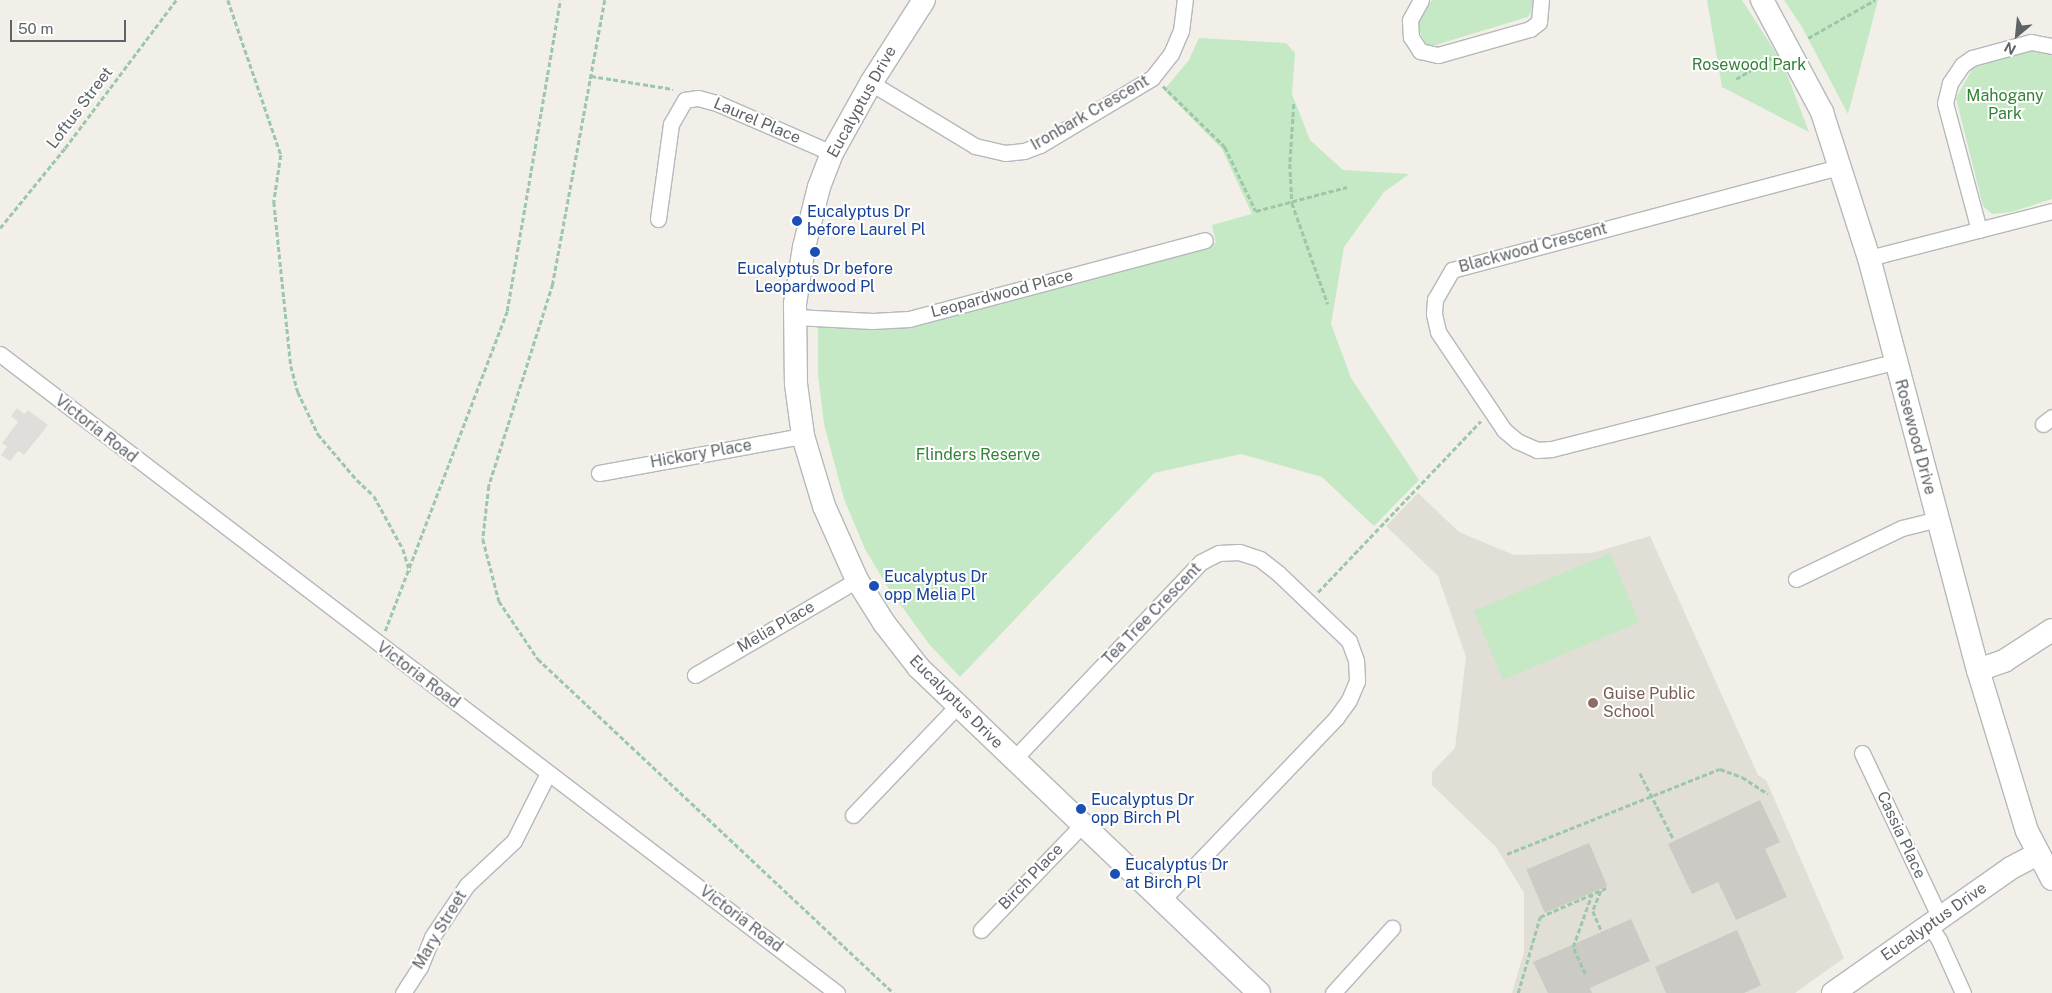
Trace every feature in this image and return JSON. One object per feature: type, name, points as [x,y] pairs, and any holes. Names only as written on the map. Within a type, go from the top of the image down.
[{"type":"street","name":"Ironbark Crescent","points":[[871,83],[960,139],[990,151],[1005,153],[1040,145],[1152,78],[1171,54],[1181,31],[1185,0]]},
{"type":"street","points":[[1420,0],[1410,20],[1410,37],[1420,51],[1438,55],[1530,29],[1539,22],[1541,0]]},
{"type":"street","name":"Rosewood Drive","points":[[1762,0],[1822,112],[1869,258],[1894,362],[1978,670],[2037,854],[2052,879]]},
{"type":"street","name":"Eucalyptus Drive","points":[[917,2],[832,153],[819,187],[804,247],[795,317],[796,384],[803,436],[824,506],[857,580],[884,623],[919,668],[1013,760],[1259,993]]},
{"type":"street","points":[[1979,230],[1945,103],[1950,84],[1962,65],[1972,58],[2032,42],[2052,46]]},
{"type":"street","name":"Laurel Place","points":[[686,100],[698,98],[717,103],[832,153]]},
{"type":"street","points":[[658,219],[671,124],[686,100]]},
{"type":"street","name":"Blackwood Crescent","points":[[1839,166],[1452,270],[1435,299],[1434,314],[1438,332],[1504,430],[1517,442],[1537,450],[1552,450],[1894,362]]},
{"type":"street","points":[[1869,258],[2052,210]]},
{"type":"street","name":"Leopardwood Place","points":[[795,317],[872,321],[909,319],[1205,240]]},
{"type":"street","name":"Victoria Road","points":[[0,354],[379,646],[837,993]]},
{"type":"street","name":"Hickory Place","points":[[600,473],[803,436]]},
{"type":"street","points":[[1796,579],[1902,528],[1937,519]]},
{"type":"street","name":"Tea Tree Crescent","points":[[1013,760],[1202,562],[1219,553],[1239,552],[1260,559],[1349,641],[1356,660],[1357,681],[1349,700],[1336,718],[1161,901]]},
{"type":"street","name":"Melia Place","points":[[695,675],[857,580]]},
{"type":"street","points":[[1978,670],[2020,652],[2052,630]]},
{"type":"street","points":[[853,815],[957,706]]},
{"type":"street","name":"Cassia Place","points":[[1862,753],[1934,922],[1939,940],[1963,993]]},
{"type":"street","name":"Mary Street","points":[[403,993],[420,967],[432,938],[467,885],[514,841],[548,773]]},
{"type":"street","name":"Birch Place","points":[[981,930],[1082,825]]},
{"type":"street","name":"Eucalyptus Drive","points":[[1833,993],[2011,868],[2037,854]]},
{"type":"street","points":[[1333,993],[1392,928]]},
{"type":"path","name":"Loftus Street","points":[[0,228],[65,148],[176,0]]},
{"type":"path","points":[[228,0],[281,155],[274,202],[291,366],[298,392],[318,434],[356,480],[374,496],[403,549],[410,572]]},
{"type":"path","points":[[379,646],[410,572],[507,311],[560,0]]},
{"type":"path","points":[[605,0],[553,284],[488,486],[483,539],[499,601],[538,659],[894,993]]},
{"type":"path","points":[[1808,38],[1875,0]]},
{"type":"path","points":[[1736,79],[1777,55]]},
{"type":"path","points":[[591,76],[676,90],[686,100]]},
{"type":"path","points":[[1152,78],[1225,147],[1256,211],[1292,204],[1347,187]]},
{"type":"path","points":[[1294,104],[1290,164],[1292,204],[1328,304]]},
{"type":"path","points":[[1308,602],[1491,411]]},
{"type":"path","points":[[1507,854],[1720,769],[1742,777],[1768,794]]},
{"type":"path","points":[[1640,773],[1673,838]]},
{"type":"path","points":[[1518,993],[1540,917],[1606,888]]},
{"type":"path","points":[[1602,890],[1592,912],[1602,932]]},
{"type":"path","points":[[1585,974],[1573,947],[1592,894]]},
{"type":"shaded area","points":[[17,408],[24,414],[28,410],[48,425],[24,455],[18,451],[10,461],[1,455],[7,447],[2,443],[18,422],[11,416]]},
{"type":"shaded area","name":"Guise Public School","points":[[1418,493],[1459,532],[1514,555],[1592,553],[1650,536],[1758,775],[1766,780],[1844,958],[1795,993],[1512,993],[1524,952],[1524,893],[1496,847],[1432,785],[1432,772],[1455,748],[1466,657],[1438,576],[1386,526]]},
{"type":"green space","points":[[1432,0],[1533,0],[1533,9],[1528,17],[1432,46],[1426,44],[1419,30],[1419,21]]},
{"type":"green space","name":"Rosewood Park","points":[[1707,0],[1742,0],[1783,64],[1809,132],[1722,87]]},
{"type":"green space","name":"Rosewood Park","points":[[1784,0],[1878,0],[1848,114],[1802,27]]},
{"type":"green space","name":"Flinders Reserve","points":[[1199,38],[1286,43],[1295,53],[1292,94],[1310,140],[1343,170],[1409,174],[1384,192],[1344,247],[1331,324],[1351,378],[1419,480],[1374,526],[1322,477],[1241,454],[1154,473],[960,677],[929,644],[887,586],[865,549],[844,499],[824,424],[818,375],[818,326],[864,329],[907,327],[1216,243],[1212,225],[1252,214],[1222,149],[1164,90],[1189,60]]},
{"type":"green space","name":"Mahogany Park","points":[[2035,50],[2052,55],[2052,199],[2011,212],[1992,214],[1983,206],[1956,98],[1973,68],[2021,52]]},
{"type":"green space","points":[[1610,553],[1639,622],[1503,680],[1474,611]]},
{"type":"building","points":[[1760,800],[1780,842],[1765,849],[1787,897],[1736,920],[1718,882],[1692,894],[1668,844]]},
{"type":"building","points":[[1589,843],[1607,886],[1545,913],[1526,870]]},
{"type":"building","points":[[1631,919],[1650,961],[1590,988],[1592,993],[1548,993],[1533,962]]},
{"type":"building","points":[[1737,930],[1761,985],[1744,993],[1666,993],[1655,967]]},
{"type":"place","name":"Eucalyptus Dr before Laurel Pl","points":[[797,221]]},
{"type":"place","name":"Eucalyptus Dr before Leopardwood Pl","points":[[815,252]]},
{"type":"place","name":"Eucalyptus Dr opp Melia Pl","points":[[874,586]]},
{"type":"place","name":"Guise Public School","points":[[1593,703]]},
{"type":"place","name":"Eucalyptus Dr opp Birch Pl","points":[[1081,809]]},
{"type":"place","name":"Eucalyptus Dr at Birch Pl","points":[[1115,874]]}]
